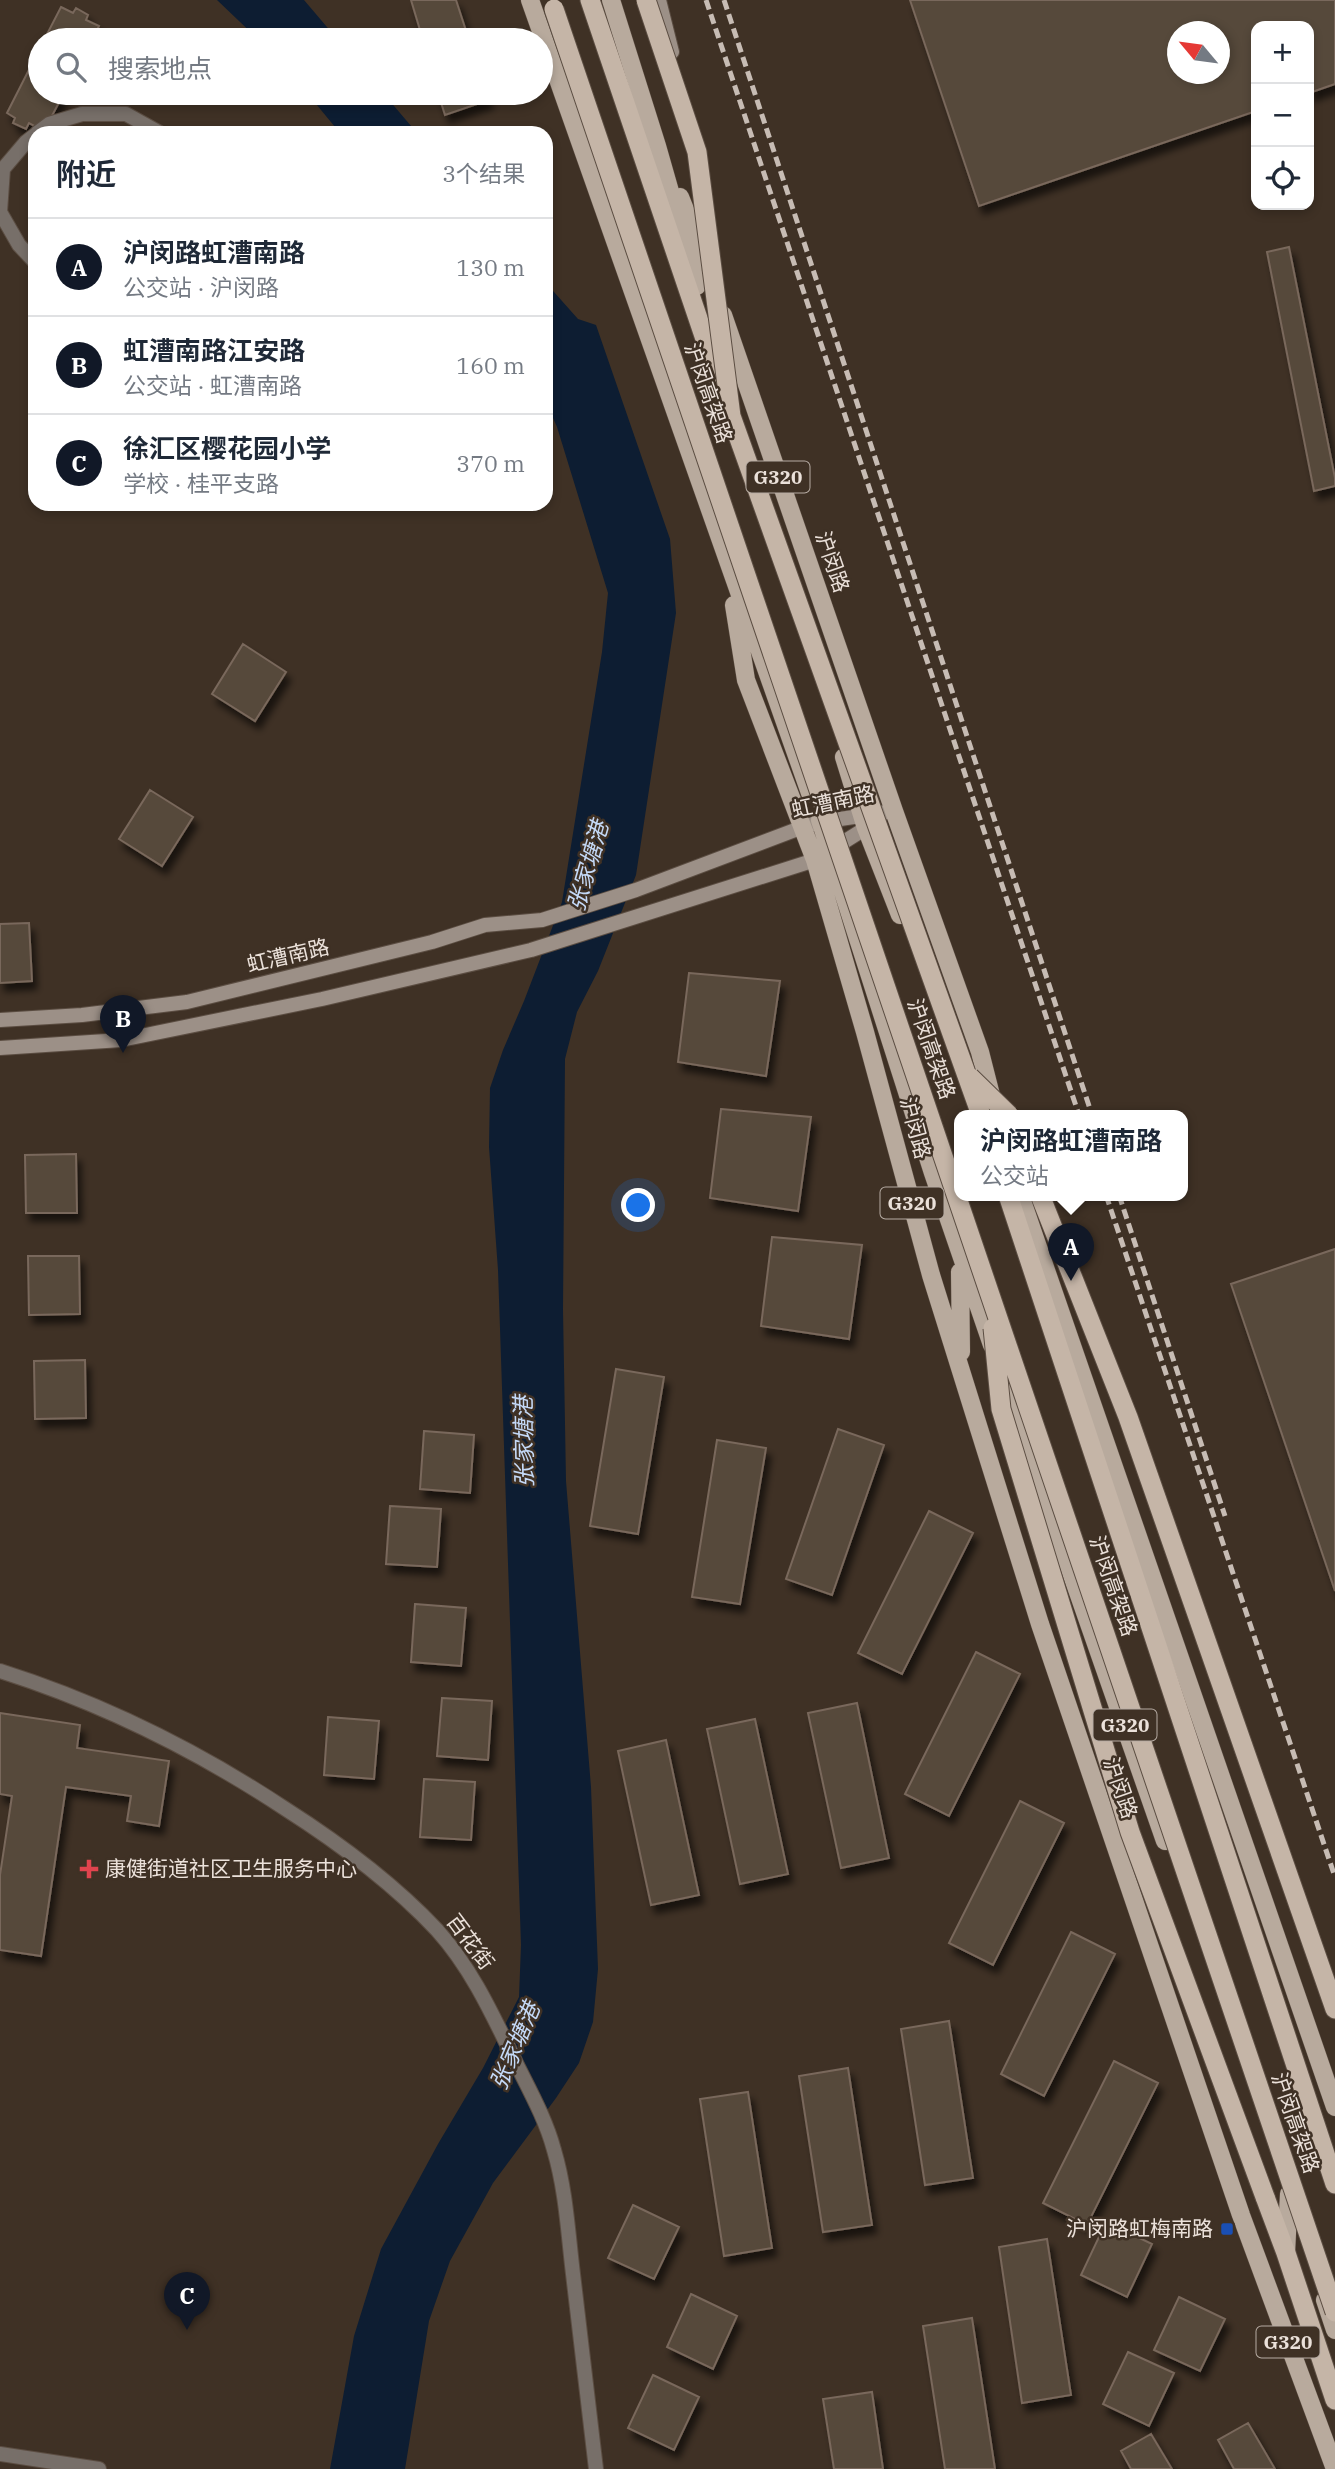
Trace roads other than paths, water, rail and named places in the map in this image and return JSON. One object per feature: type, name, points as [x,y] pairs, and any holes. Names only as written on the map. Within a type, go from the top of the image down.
[{"type":"highway","name":"沪闵高架路","points":[[590,0],[731,416],[981,1110]]},
{"type":"highway","points":[[646,0],[697,152],[731,416]]},
{"type":"highway","name":"沪闵高架路","points":[[551,3],[954,1190]]},
{"type":"highway","points":[[968,1075],[1004,1110]]},
{"type":"highway","name":"沪闵高架路","points":[[958,1201],[1335,2312]]},
{"type":"highway","name":"沪闵高架路","points":[[1010,1201],[1335,2184]]},
{"type":"highway","points":[[1042,1201],[1128,1417],[1335,2009]]},
{"type":"highway","points":[[990,1296],[1001,1409],[1130,1832],[1286,2253],[1335,2400]]},
{"type":"main road","name":"沪闵路","points":[[530,0],[540,28]]},
{"type":"main road","name":"沪闵路","points":[[611,0],[864,822],[957,1062],[981,1110]]},
{"type":"main road","points":[[659,0],[697,152]]},
{"type":"main road","name":"沪闵路","points":[[553,65],[728,563],[746,680],[812,824],[1335,2330]]},
{"type":"main road","name":"沪闵路","points":[[657,146],[698,241],[894,811],[981,1052],[995,1110]]},
{"type":"main road","name":"虹漕南路","points":[[0,1020],[82,1016],[187,1002],[386,954],[485,925],[542,920],[636,890],[812,824],[864,822],[894,811]]},
{"type":"main road","name":"虹漕南路","points":[[0,1048],[134,1038],[322,999],[531,950],[822,856],[864,822]]},
{"type":"main road","name":"沪闵路","points":[[822,856],[865,1032],[931,1275],[1040,1624],[1236,2202],[1335,2469]]},
{"type":"main road","name":"沪闵路","points":[[865,1032],[933,1173]]},
{"type":"main road","points":[[1022,1201],[1335,2107]]},
{"type":"main road","points":[[960,1255],[962,1373]]},
{"type":"main road","points":[[1286,2253],[1289,2194]]},
{"type":"street","points":[[47,126],[82,114],[126,114],[147,126]]},
{"type":"street","points":[[28,140],[2,169],[0,212],[19,245],[28,255]]},
{"type":"street","name":"百花街","points":[[0,1671],[102,1709],[176,1744],[223,1769],[312,1825],[358,1858],[403,1896],[465,1965],[486,2001],[548,2129],[555,2154],[564,2202],[596,2469]]},
{"type":"street","points":[[0,2454],[99,2469]]},
{"type":"water","points":[[217,0],[304,0],[328,28],[246,28]]},
{"type":"water","points":[[317,105],[393,105],[411,126],[334,126]]},
{"type":"water","name":"张家塘港","points":[[553,291],[578,319],[596,325],[670,539],[676,613],[636,875],[598,971],[577,1012],[565,1059],[563,1310],[566,1481],[591,1787],[598,1969],[593,2022],[579,2063],[493,2183],[450,2261],[429,2321],[405,2469],[330,2469],[354,2336],[381,2249],[483,2068],[519,1997],[521,1945],[498,1270],[489,1147],[490,1088],[562,902],[602,652],[608,593],[553,418]]},
{"type":"railway","points":[[706,0],[1077,1110]]},
{"type":"railway","points":[[724,0],[1090,1110]]},
{"type":"railway","points":[[1108,1201],[1335,1877]]},
{"type":"railway","points":[[1121,1201],[1225,1516]]},
{"type":"place","name":"虹漕南路江安路","points":[[123,1053]]},
{"type":"place","name":"沪闵路虹漕南路","points":[[1071,1281]]},
{"type":"place","name":"康健街道社区卫生服务中心","points":[[89,1869]]},
{"type":"place","name":"沪闵路虹梅南路","points":[[1227,2229]]},
{"type":"place","name":"徐汇区樱花园小学","points":[[187,2330]]}]
